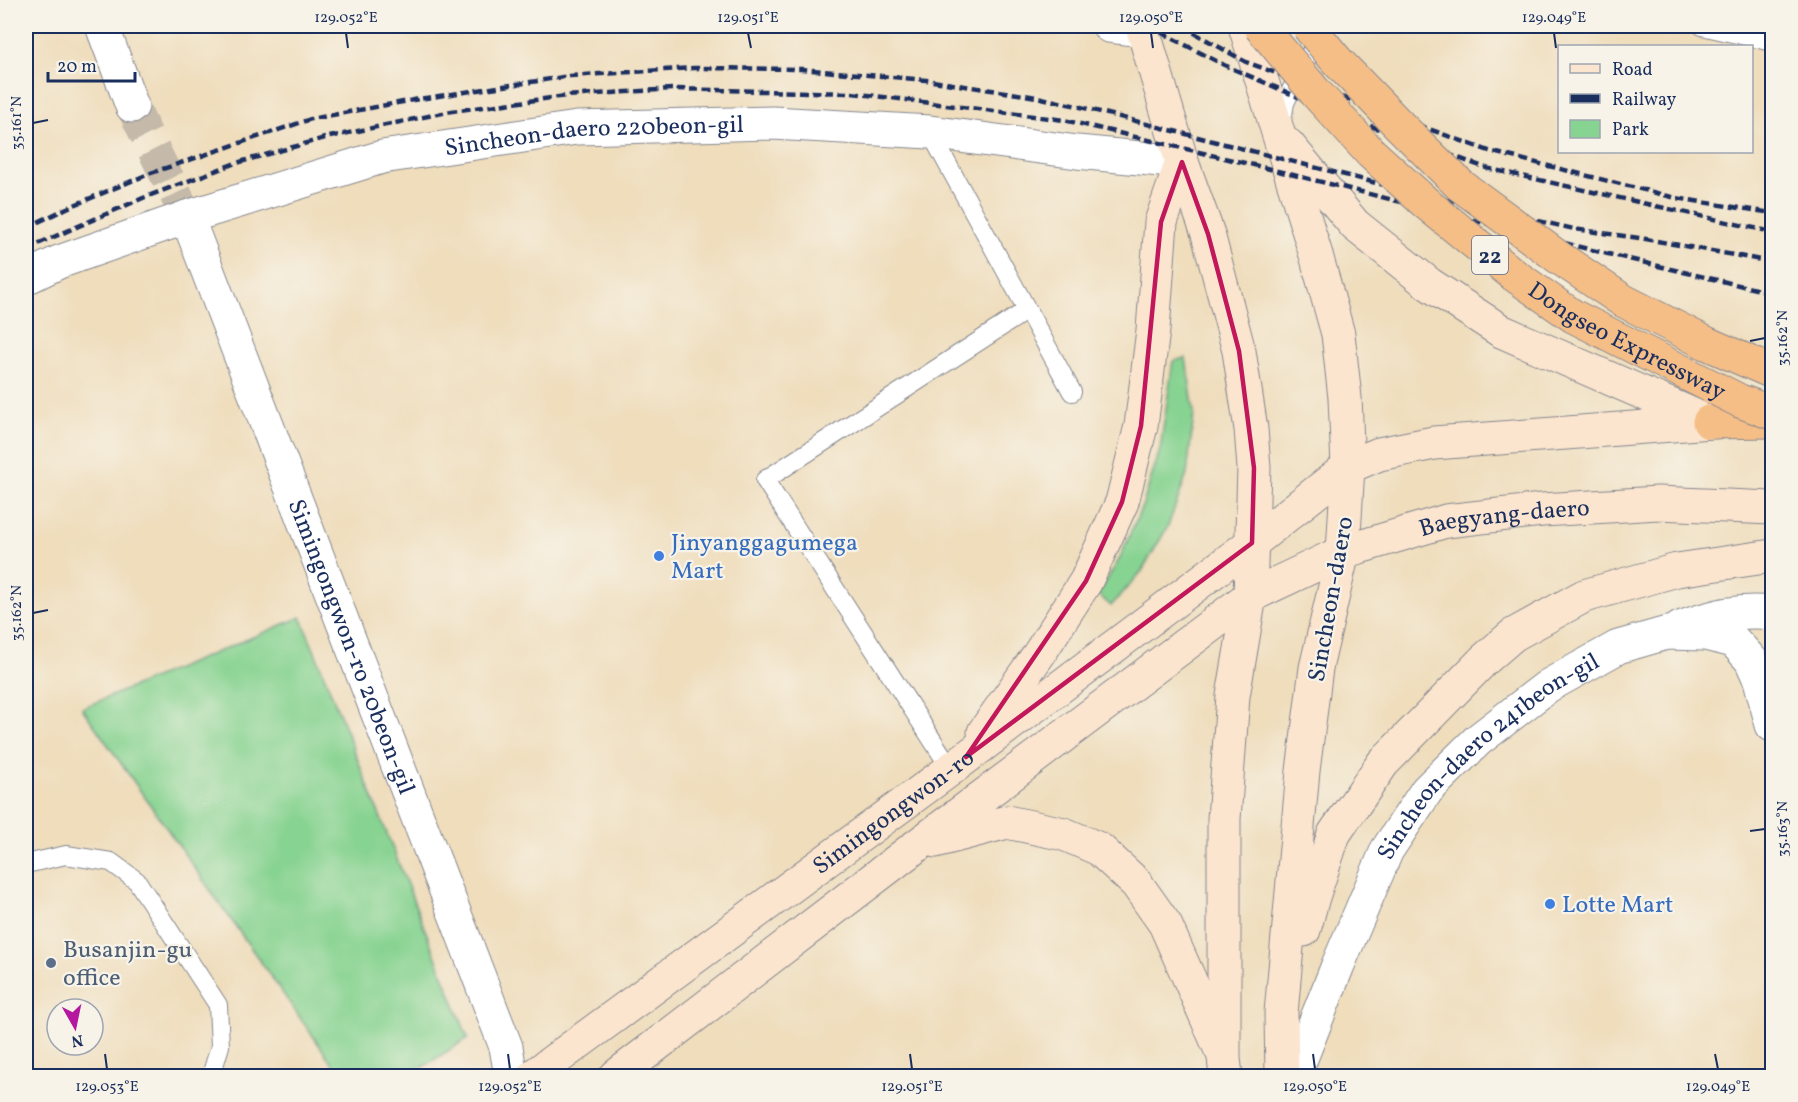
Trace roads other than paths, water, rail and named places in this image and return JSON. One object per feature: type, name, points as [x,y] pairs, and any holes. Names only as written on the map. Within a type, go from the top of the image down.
[{"type":"highway","name":"Dongseo Expressway","points":[[1260,26],[1316,93],[1371,153],[1427,204],[1514,275],[1573,316],[1773,419]]},
{"type":"highway","name":"Dongseo Expressway","points":[[1308,26],[1337,61],[1460,185],[1622,300],[1706,343],[1773,372]]},
{"type":"highway","points":[[1709,422],[1773,419]]},
{"type":"main road","name":"Sincheon-daero","points":[[1245,26],[1317,255],[1338,334],[1345,398],[1348,467],[1343,552],[1316,668],[1303,771],[1281,1013],[1282,1077]]},
{"type":"main road","points":[[1142,28],[1182,162],[1208,234],[1239,351],[1251,429],[1254,468],[1250,596],[1233,696],[1224,819],[1225,1067]]},
{"type":"main road","points":[[1280,134],[1354,225],[1429,284],[1501,331],[1709,422]]},
{"type":"main road","points":[[959,763],[1039,654],[1086,581],[1122,502],[1141,426],[1153,330],[1161,222],[1182,162]]},
{"type":"main road","points":[[1252,543],[1348,467],[1379,454],[1434,443],[1709,422]]},
{"type":"main road","name":"Baegyang-daero","points":[[1250,596],[1343,552],[1446,521],[1542,510],[1658,503],[1773,508]]},
{"type":"main road","name":"Simingongwon-ro","points":[[533,1077],[959,763],[1252,543]]},
{"type":"main road","points":[[1281,1013],[1313,897],[1334,834],[1383,763],[1484,660],[1513,635],[1584,596],[1677,570],[1773,556]]},
{"type":"main road","name":"Simingongwon-ro","points":[[615,1077],[915,847],[1250,596]]},
{"type":"main road","points":[[915,847],[1006,822],[1064,834],[1099,849],[1136,883],[1165,924],[1225,1067]]},
{"type":"street","points":[[102,26],[132,106]]},
{"type":"street","points":[[1109,26],[1142,28]]},
{"type":"street","name":"Sincheon-daero 220beon-gil","points":[[26,278],[59,262],[187,217],[381,157],[578,128],[773,123],[930,132],[1077,152],[1182,162]]},
{"type":"street","name":"Simingongwon-ro 20beon-gil","points":[[187,217],[506,1047],[511,1077]]},
{"type":"street","points":[[1667,633],[1707,618],[1750,610],[1773,613]]},
{"type":"street","name":"Sincheon-daero 241beon-gil","points":[[1294,1077],[1338,964],[1388,850],[1427,790],[1478,740],[1548,686],[1618,647],[1667,633],[1705,634],[1734,642],[1751,660],[1760,680],[1773,725]]},
{"type":"lane","points":[[1280,134],[1285,103],[1304,63],[1329,26]]},
{"type":"lane","points":[[1702,26],[1773,42]]},
{"type":"lane","points":[[930,132],[1072,392]]},
{"type":"lane","points":[[959,763],[765,480],[1027,310]]},
{"type":"lane","points":[[26,864],[66,855],[111,862],[137,881],[218,1005],[220,1047],[211,1077]]},
{"type":"tunnel","points":[[132,106],[187,217]]},
{"type":"railway","points":[[1149,26],[1224,65],[1335,113],[1486,168],[1772,232]]},
{"type":"railway","points":[[1182,26],[1246,62],[1489,151],[1676,198],[1772,213]]},
{"type":"railway","points":[[26,228],[151,173],[311,119],[419,99],[570,76],[694,68],[801,69],[926,80],[1037,97],[1411,192],[1574,229],[1646,239],[1772,262]]},
{"type":"railway","points":[[26,249],[143,198],[233,164],[325,138],[452,111],[566,96],[672,89],[852,93],[1064,120],[1772,293]]},
{"type":"place","name":"Jinyanggagumega Mart","points":[[659,556]]},
{"type":"place","name":"Lotte Mart","points":[[1550,904]]},
{"type":"place","name":"Busanjin-gu office","points":[[51,963]]}]
